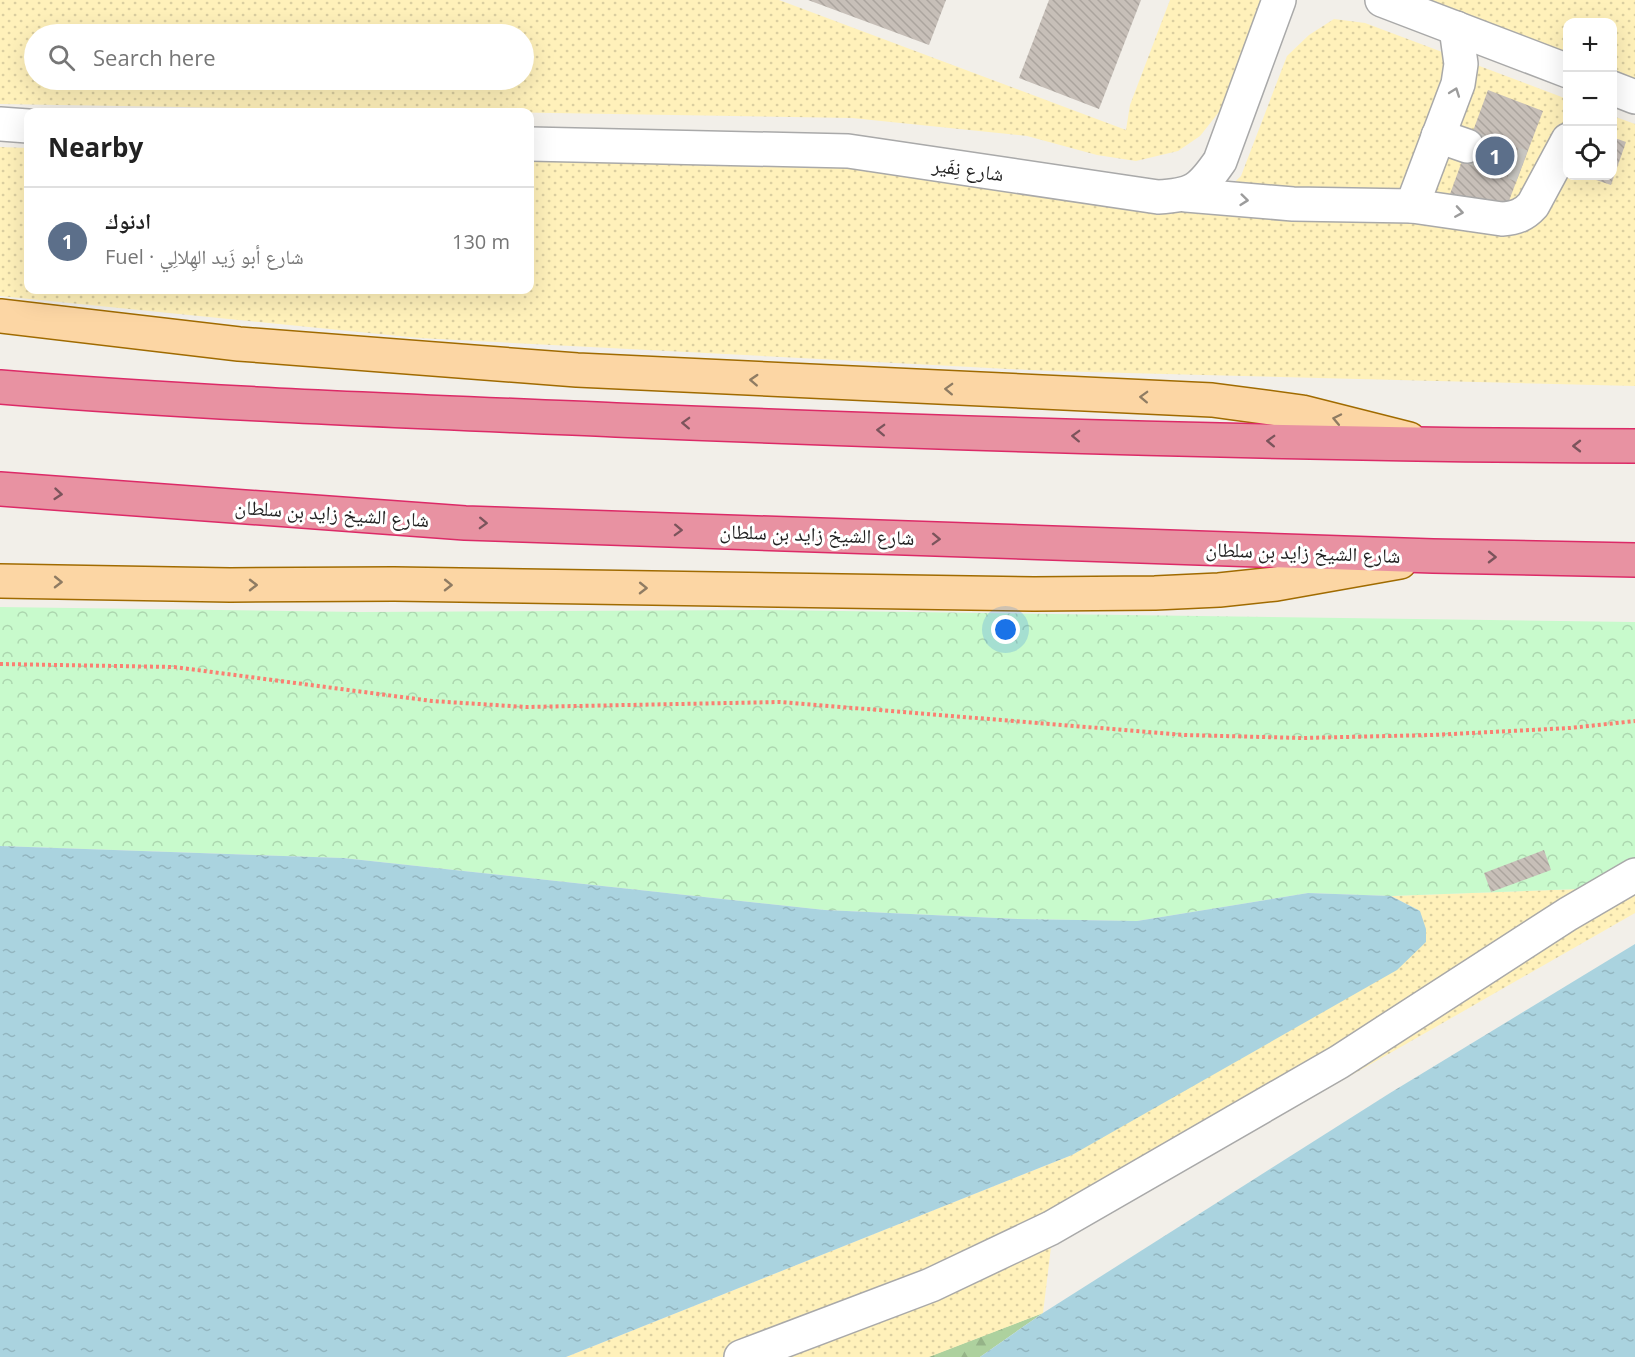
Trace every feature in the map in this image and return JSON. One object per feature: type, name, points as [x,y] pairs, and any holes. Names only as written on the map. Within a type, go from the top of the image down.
[{"type":"highway","points":[[0,387],[382,409],[807,428],[1434,446],[1635,446]]},
{"type":"highway","name":"شارع الشيخ زايد بن سلطان","points":[[0,489],[465,523],[1433,556],[1635,560]]},
{"type":"main road","points":[[0,316],[239,344],[577,370],[1212,400],[1313,414],[1434,446]]},
{"type":"main road","points":[[0,581],[230,585],[394,584],[1034,594],[1155,593],[1276,584],[1433,556]]},
{"type":"street","points":[[1186,195],[1207,180],[1220,161],[1279,0]]},
{"type":"street","points":[[1382,0],[1563,69]]},
{"type":"street","points":[[1412,206],[1453,141],[1461,74],[1456,28]]},
{"type":"street","points":[[0,124],[24,126]]},
{"type":"street","name":"شارع نِفَير","points":[[534,144],[848,151],[1158,197],[1186,195],[1285,204],[1412,206],[1514,218],[1525,214],[1533,205],[1535,171],[1563,145]]},
{"type":"street","points":[[741,1357],[931,1285],[1051,1228],[1339,1062],[1569,914],[1635,875]]},
{"type":"path","points":[[0,664],[174,667],[432,701],[526,707],[780,702],[1185,735],[1302,738],[1432,735],[1570,728],[1635,721]]},
{"type":"green space","points":[[0,607],[361,612],[769,610],[1635,622],[1635,887],[1391,896],[1308,893],[1137,921],[1019,919],[825,910],[343,858],[0,846]]},
{"type":"green space","points":[[1043,1313],[980,1357],[928,1357]]},
{"type":"sand","points":[[0,0],[779,0],[1126,130],[1130,105],[1170,0],[1262,0],[1219,112],[1200,136],[1178,151],[1136,161],[1097,155],[1027,136],[852,118],[534,113],[534,108],[243,108],[0,104]]},
{"type":"sand","points":[[1412,0],[1635,0],[1635,82],[1617,75],[1617,18],[1563,18],[1563,56]]},
{"type":"sand","points":[[1334,19],[1365,23],[1563,97],[1563,180],[1617,180],[1617,117],[1635,124],[1635,386],[1049,371],[419,338],[0,296],[0,147],[24,148],[24,294],[534,294],[534,160],[841,157],[1216,200],[1241,176],[1287,56],[1309,35]]},
{"type":"sand","points":[[1635,887],[1635,913],[1051,1247],[1043,1313],[929,1357],[566,1357],[1072,1155],[1420,911],[1391,896]]},
{"type":"water","points":[[0,846],[343,858],[825,910],[1018,919],[1137,921],[1308,893],[1391,896],[1420,911],[1426,929],[1426,942],[1397,970],[1072,1155],[566,1357],[0,1357]]},
{"type":"water","points":[[1635,944],[1635,1357],[980,1357],[1043,1313],[1390,1093]]},
{"type":"building","points":[[808,0],[946,0],[929,45]]},
{"type":"building","points":[[1049,0],[1141,0],[1099,109],[1019,78]]},
{"type":"building","points":[[1488,90],[1543,111],[1504,214],[1450,194]]},
{"type":"building","points":[[1617,139],[1626,142],[1617,168]]},
{"type":"building","points":[[1596,180],[1613,180],[1611,185]]},
{"type":"building","points":[[1544,850],[1551,870],[1491,892],[1484,873]]},
{"type":"tunnel","points":[[1467,146],[1522,166]]},
{"type":"place","name":"ادنوك","points":[[1495,156]]}]
